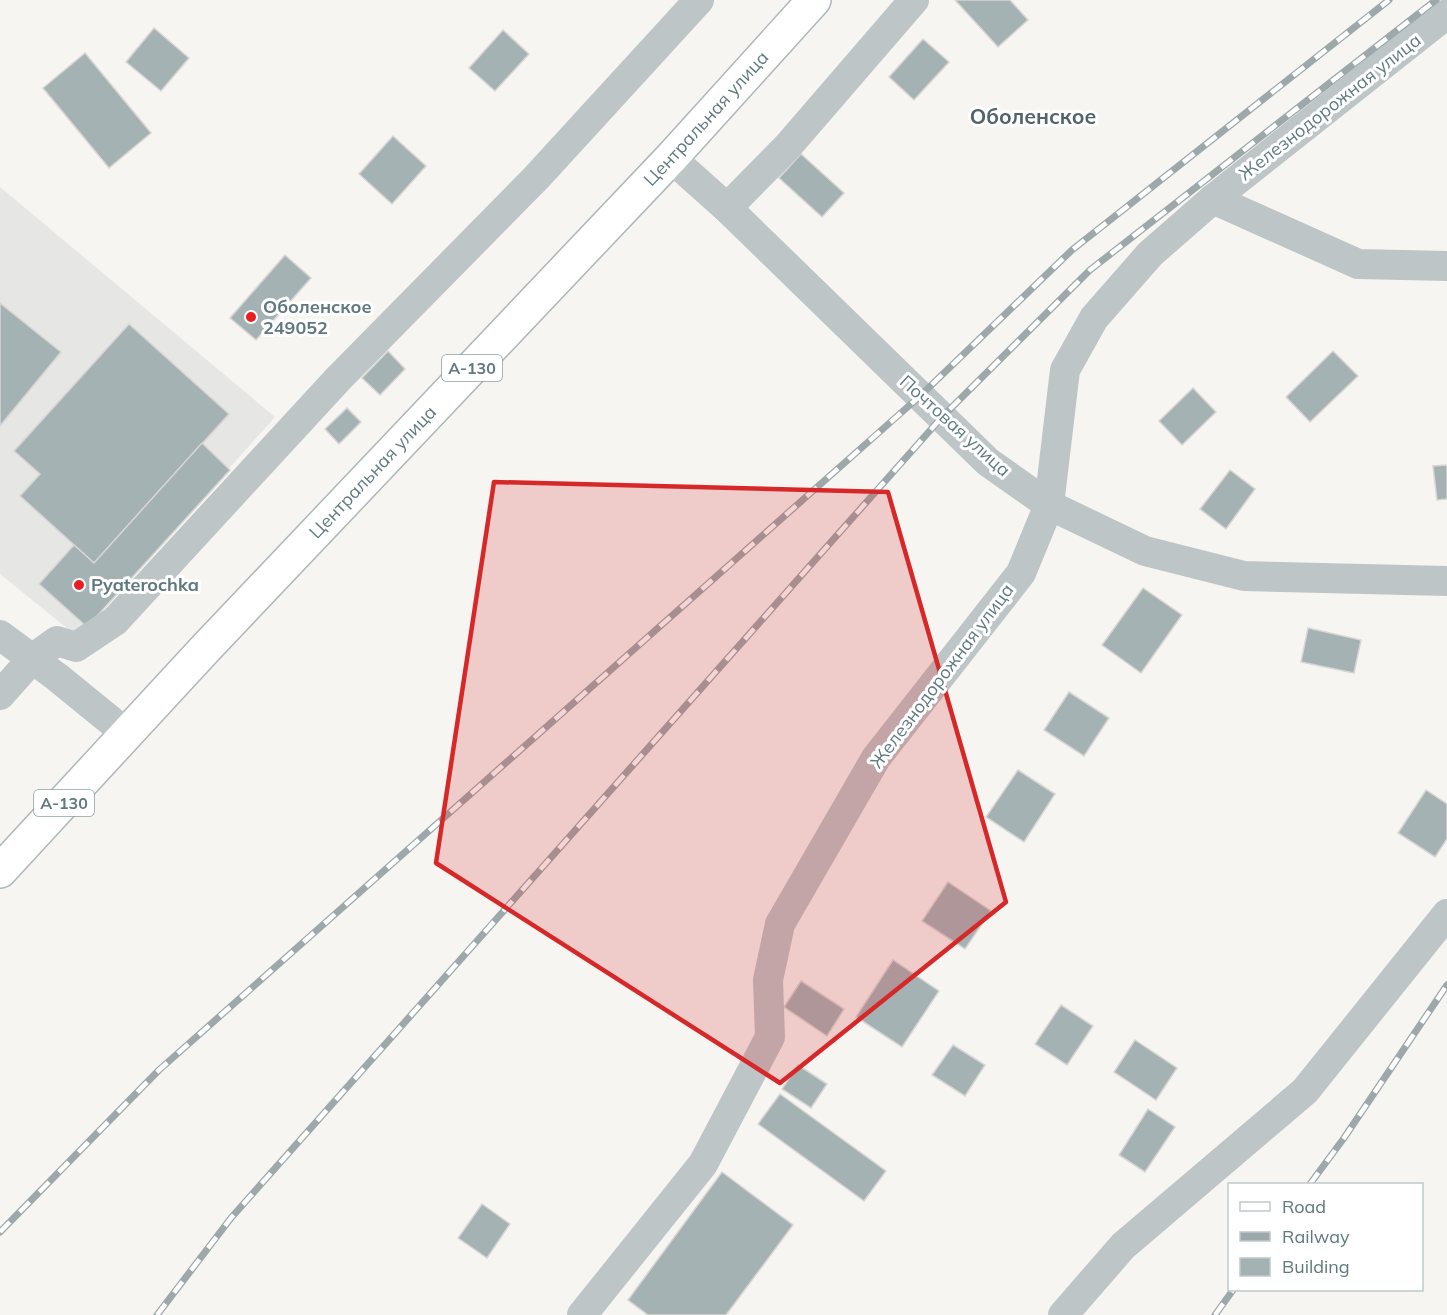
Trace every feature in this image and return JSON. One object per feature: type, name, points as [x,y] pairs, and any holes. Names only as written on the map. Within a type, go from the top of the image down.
[{"type":"main road","name":"Центральная улица","points":[[127,734],[204,649],[671,158],[814,0]]},
{"type":"main road","name":"А-130","points":[[0,871],[127,734]]},
{"type":"street","points":[[0,695],[32,659],[57,641],[76,647],[115,621],[338,379],[536,178],[699,0]]},
{"type":"street","points":[[727,208],[788,146],[914,0]]},
{"type":"street","name":"Железнодорожная улица","points":[[582,1315],[703,1164],[770,1037],[768,980],[780,924],[876,758],[1021,573],[1049,505],[1065,370],[1094,318],[1150,254],[1213,199],[1447,14]]},
{"type":"street","name":"Почтовая улица","points":[[671,158],[727,208],[988,462],[1049,505],[1145,551],[1244,576],[1447,581]]},
{"type":"street","points":[[1213,199],[1358,264],[1447,266]]},
{"type":"street","points":[[0,635],[127,734]]},
{"type":"street","points":[[1063,1315],[1124,1246],[1305,1091],[1447,914]]},
{"type":"highlighted area","points":[[494,482],[888,492],[1006,902],[780,1083],[436,863]]},
{"type":"shaded area","points":[[0,187],[275,417],[78,637],[0,574]]},
{"type":"building","points":[[955,0],[1010,0],[1028,20],[998,47]]},
{"type":"building","points":[[154,28],[189,58],[161,91],[126,62]]},
{"type":"building","points":[[503,30],[529,54],[495,91],[469,68]]},
{"type":"building","points":[[923,39],[949,62],[914,100],[889,77]]},
{"type":"building","points":[[85,53],[151,133],[109,168],[43,88]]},
{"type":"building","points":[[393,136],[426,166],[392,204],[359,174]]},
{"type":"building","points":[[801,154],[844,193],[822,217],[779,178]]},
{"type":"building","points":[[285,255],[311,278],[256,340],[230,318]]},
{"type":"building","points":[[0,303],[61,352],[0,426]]},
{"type":"building","points":[[129,324],[229,414],[94,563],[20,496],[40,474],[14,451]]},
{"type":"building","points":[[388,351],[405,369],[380,395],[362,378]]},
{"type":"building","points":[[1333,351],[1358,376],[1310,422],[1286,397]]},
{"type":"building","points":[[1193,388],[1216,412],[1182,445],[1159,421]]},
{"type":"building","points":[[347,408],[361,422],[339,444],[325,429]]},
{"type":"building","points":[[202,443],[230,470],[87,627],[39,584],[74,545],[94,563]]},
{"type":"building","points":[[1447,465],[1447,499],[1437,500],[1433,466]]},
{"type":"building","points":[[1230,470],[1255,489],[1226,529],[1200,509]]},
{"type":"building","points":[[1143,588],[1182,615],[1141,673],[1102,645]]},
{"type":"building","points":[[1308,628],[1361,640],[1354,673],[1301,662]]},
{"type":"building","points":[[1069,692],[1109,718],[1084,756],[1044,730]]},
{"type":"building","points":[[1018,770],[1055,794],[1024,842],[986,817]]},
{"type":"building","points":[[1426,790],[1447,804],[1447,839],[1435,857],[1398,833]]},
{"type":"building","points":[[948,882],[991,911],[965,949],[922,921]]},
{"type":"building","points":[[893,960],[939,991],[902,1047],[856,1017]]},
{"type":"building","points":[[801,981],[844,1009],[827,1036],[784,1007]]},
{"type":"building","points":[[1061,1005],[1093,1026],[1067,1065],[1035,1044]]},
{"type":"building","points":[[1135,1040],[1177,1068],[1156,1100],[1114,1072]]},
{"type":"building","points":[[953,1045],[985,1065],[965,1096],[932,1075]]},
{"type":"building","points":[[798,1065],[827,1084],[811,1108],[782,1089]]},
{"type":"building","points":[[780,1094],[886,1171],[864,1201],[758,1124]]},
{"type":"building","points":[[1148,1109],[1175,1127],[1145,1172],[1119,1155]]},
{"type":"building","points":[[722,1172],[793,1225],[726,1315],[648,1315],[628,1300]]},
{"type":"building","points":[[482,1204],[510,1224],[487,1258],[458,1238]]},
{"type":"railway","points":[[0,1232],[159,1070],[920,396],[1072,250],[1389,0]]},
{"type":"railway","points":[[157,1315],[231,1218],[942,417],[1090,270],[1436,0]]},
{"type":"railway","points":[[1311,1183],[1344,1138],[1447,985]]},
{"type":"railway","points":[[1215,1315],[1232,1291]]},
{"type":"place","name":"Оболенское 249052","points":[[251,317]]},
{"type":"place","name":"Pyaterochka","points":[[79,585]]},
{"type":"district","name":"Оболенское","points":[[1033,117]]}]
